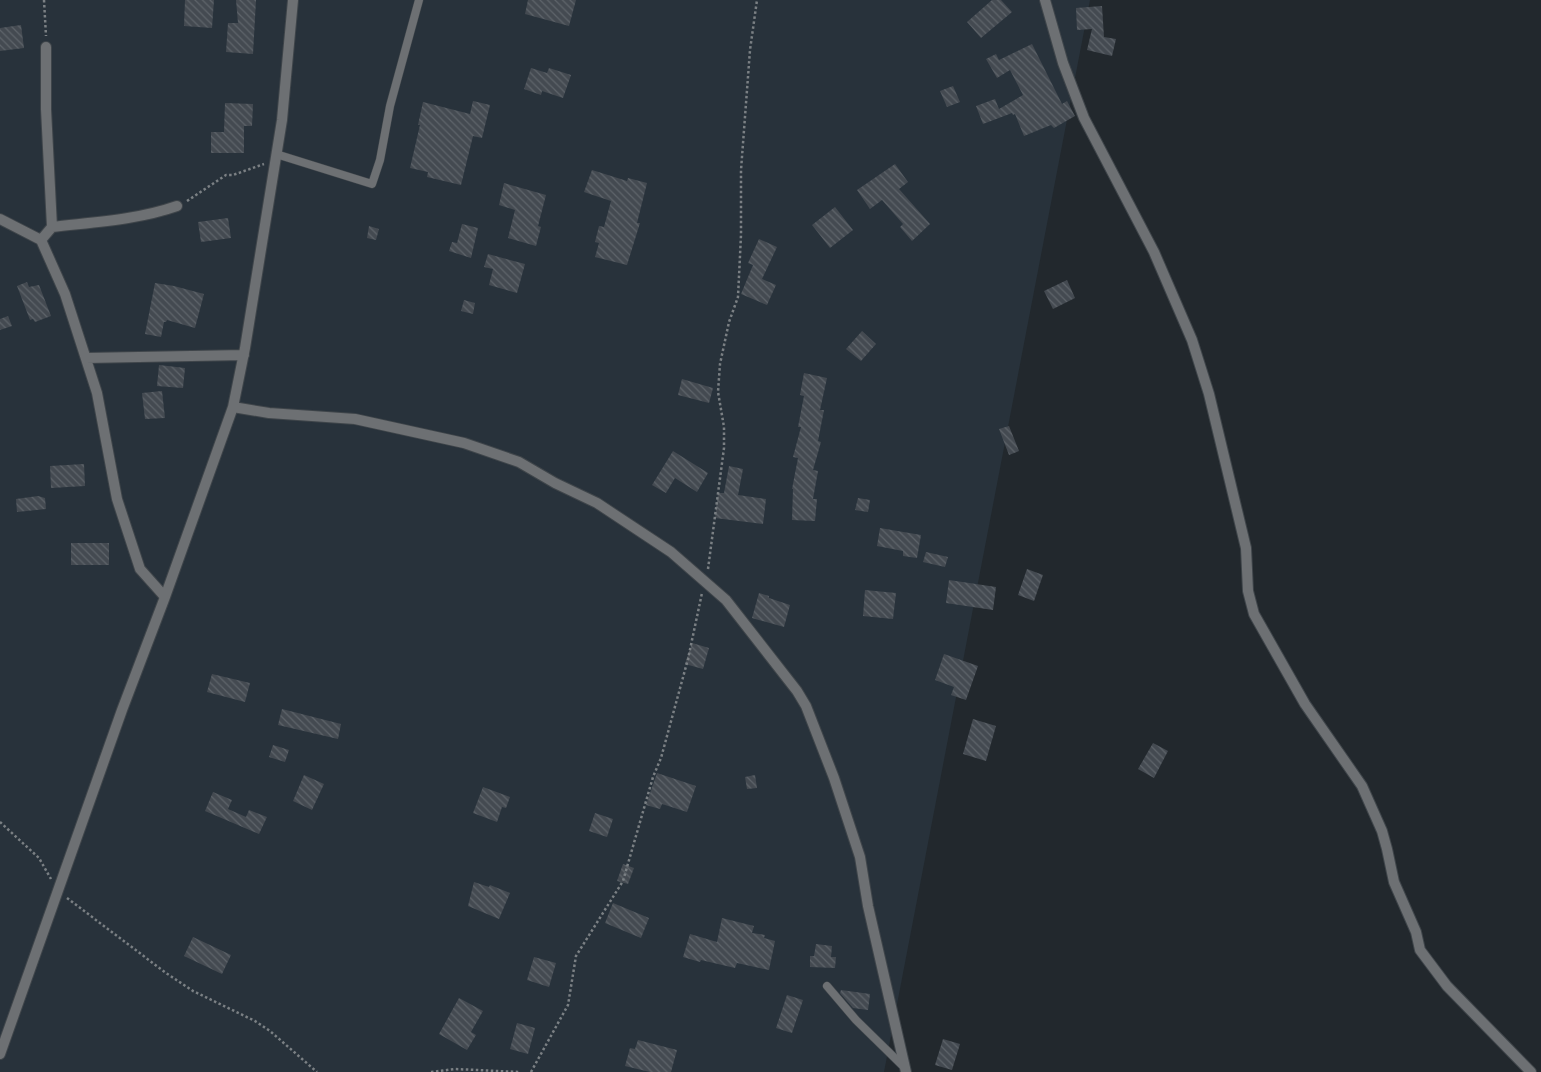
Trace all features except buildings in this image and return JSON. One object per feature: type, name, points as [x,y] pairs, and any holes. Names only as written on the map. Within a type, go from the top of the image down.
[{"type":"street","points":[[0,1054],[122,710],[165,597],[233,407],[244,355],[282,120],[293,0]]},
{"type":"street","points":[[1044,0],[1063,63],[1084,118],[1154,252],[1192,340],[1209,394],[1246,548],[1248,591],[1254,614],[1305,704],[1362,786],[1382,831],[1394,882],[1416,932],[1420,950],[1448,986],[1531,1072]]},
{"type":"street","points":[[41,240],[52,227],[46,109],[46,47]]},
{"type":"street","points":[[52,227],[125,219],[160,212],[177,206]]},
{"type":"street","points":[[0,219],[41,240],[65,294],[97,393],[116,499],[140,569],[165,597]]},
{"type":"street","points":[[86,358],[244,355]]},
{"type":"street","points":[[233,407],[355,419],[464,443],[519,462],[628,522],[671,552],[726,600],[797,691],[806,706],[834,778],[860,856],[868,906],[905,1070]]},
{"type":"lane","points":[[275,157],[372,184],[380,160],[390,106],[419,0]]},
{"type":"lane","points":[[827,986],[856,1020],[905,1070]]},
{"type":"path","points":[[44,0],[47,27],[46,47]]},
{"type":"path","points":[[177,206],[226,175],[233,175],[275,157]]},
{"type":"path","points":[[0,822],[39,858],[59,892],[180,982],[218,1004],[255,1021],[270,1031],[317,1072]]},
{"type":"path","points":[[431,1072],[455,1069],[519,1072]]},
{"type":"shaded area","points":[[0,0],[1090,0],[884,1072],[0,1072]]}]
